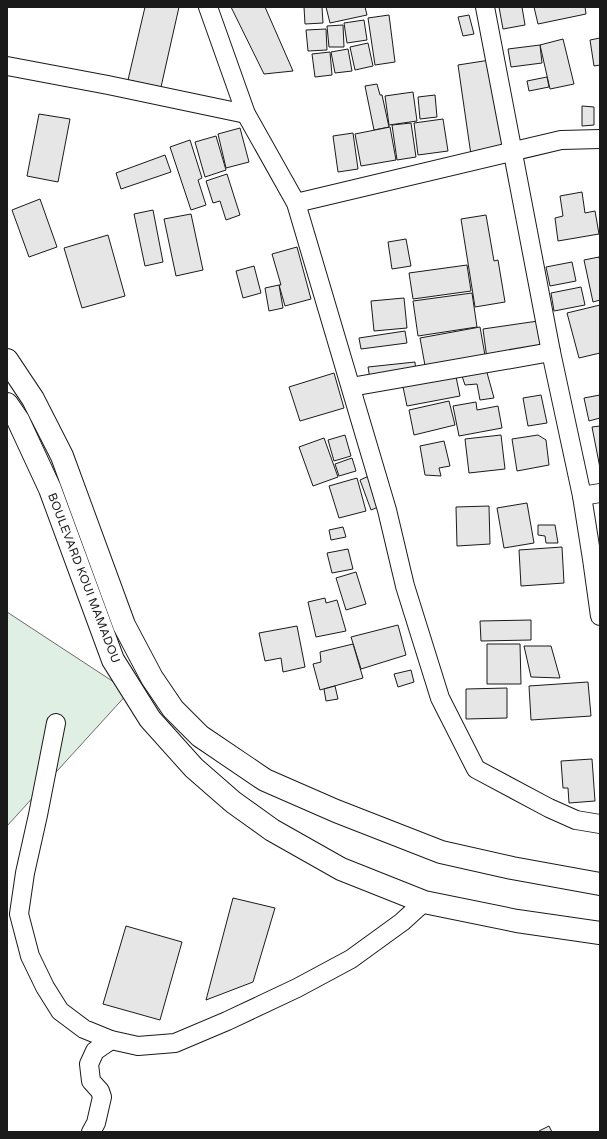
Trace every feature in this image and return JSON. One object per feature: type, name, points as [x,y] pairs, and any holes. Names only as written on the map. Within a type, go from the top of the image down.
[{"type":"main road","name":"BOULEVARD KOUI MAMADOU","points":[[7,360],[33,399],[62,456],[124,625],[152,678],[174,709],[200,736],[265,780],[336,811],[441,852],[512,868],[600,884]]},
{"type":"main road","name":"BOULEVARD KOUI MAMADOU","points":[[7,404],[18,420],[50,490],[113,660],[150,718],[194,768],[233,802],[272,830],[341,869],[424,902],[517,921],[600,933]]},
{"type":"street","points":[[208,7],[246,114],[296,203],[387,510],[405,586],[440,698],[476,769],[569,817],[576,820],[600,824]]},
{"type":"street","points":[[485,7],[551,352],[582,496],[600,616]]},
{"type":"street","points":[[7,66],[108,85],[246,114]]},
{"type":"street","points":[[296,203],[561,140],[600,139]]},
{"type":"street","points":[[351,387],[551,352]]},
{"type":"street","points":[[582,496],[600,493]]},
{"type":"street","points":[[56,723],[25,873],[19,914],[30,956],[45,987],[60,1011],[84,1029],[111,1040],[138,1046],[175,1043],[227,1022],[297,988],[351,959],[402,922],[424,902]]},
{"type":"street","points":[[91,1132],[96,1123],[102,1097],[100,1091],[92,1081],[90,1064],[95,1051],[111,1040]]},
{"type":"green space","points":[[7,612],[129,692],[7,826]]},
{"type":"building","points":[[145,7],[179,7],[161,87],[128,80]]},
{"type":"building","points":[[231,7],[265,7],[293,71],[264,74]]},
{"type":"building","points":[[304,7],[322,7],[323,23],[305,24]]},
{"type":"building","points":[[326,7],[365,7],[367,15],[330,23]]},
{"type":"building","points":[[499,7],[522,7],[525,25],[503,29]]},
{"type":"building","points":[[534,7],[585,7],[586,14],[538,24]]},
{"type":"building","points":[[389,15],[395,62],[375,65],[368,18]]},
{"type":"building","points":[[469,15],[474,34],[463,36],[458,17]]},
{"type":"building","points":[[364,20],[367,40],[347,43],[344,23]]},
{"type":"building","points":[[343,25],[344,47],[329,47],[327,26]]},
{"type":"building","points":[[326,29],[327,50],[308,51],[306,30]]},
{"type":"building","points":[[600,38],[600,65],[594,66],[590,40]]},
{"type":"building","points":[[563,39],[574,84],[550,89],[540,45]]},
{"type":"building","points":[[368,43],[373,66],[355,70],[350,47]]},
{"type":"building","points":[[540,45],[542,63],[511,67],[508,49]]},
{"type":"building","points":[[348,49],[352,71],[335,73],[331,52]]},
{"type":"building","points":[[330,52],[332,75],[315,77],[312,54]]},
{"type":"building","points":[[490,60],[503,151],[471,155],[458,65]]},
{"type":"building","points":[[547,77],[549,87],[529,91],[527,81]]},
{"type":"building","points":[[377,84],[380,95],[382,95],[389,127],[374,130],[365,86]]},
{"type":"building","points":[[413,92],[417,121],[389,125],[385,96]]},
{"type":"building","points":[[435,95],[437,117],[420,119],[418,97]]},
{"type":"building","points":[[582,106],[594,107],[594,125],[582,126]]},
{"type":"building","points":[[39,114],[70,119],[58,182],[27,176]]},
{"type":"building","points":[[443,119],[448,151],[418,155],[414,123]]},
{"type":"building","points":[[411,123],[416,157],[397,160],[392,125]]},
{"type":"building","points":[[390,127],[396,160],[361,166],[355,134]]},
{"type":"building","points":[[240,128],[249,162],[226,168],[218,134]]},
{"type":"building","points":[[353,133],[358,169],[338,172],[333,136]]},
{"type":"building","points":[[216,136],[226,170],[205,177],[195,142]]},
{"type":"building","points":[[190,140],[202,178],[198,180],[206,205],[191,210],[170,147]]},
{"type":"building","points":[[165,155],[171,172],[121,189],[116,173]]},
{"type":"building","points":[[227,174],[240,215],[226,220],[220,201],[213,203],[206,181]]},
{"type":"building","points":[[582,192],[585,213],[595,211],[599,234],[558,241],[555,218],[563,216],[560,196]]},
{"type":"building","points":[[40,199],[57,247],[29,257],[12,210]]},
{"type":"building","points":[[153,210],[163,262],[145,266],[134,214]]},
{"type":"building","points":[[191,214],[203,270],[176,276],[164,219]]},
{"type":"building","points":[[486,215],[494,261],[498,260],[505,302],[475,307],[461,219]]},
{"type":"building","points":[[108,235],[125,296],[82,308],[64,248]]},
{"type":"building","points":[[406,239],[411,266],[392,269],[388,242]]},
{"type":"building","points":[[297,247],[311,299],[285,306],[279,285],[281,285],[272,254]]},
{"type":"building","points":[[599,257],[600,300],[593,302],[584,260]]},
{"type":"building","points":[[572,262],[576,281],[550,286],[546,267]]},
{"type":"building","points":[[467,265],[471,291],[413,299],[409,273]]},
{"type":"building","points":[[254,266],[261,293],[243,298],[236,271]]},
{"type":"building","points":[[279,285],[283,308],[269,311],[265,288]]},
{"type":"building","points":[[581,287],[585,305],[554,311],[551,293]]},
{"type":"building","points":[[472,293],[477,327],[418,336],[413,301]]},
{"type":"building","points":[[404,298],[407,328],[374,331],[371,301]]},
{"type":"building","points":[[600,305],[600,353],[579,358],[567,313]]},
{"type":"building","points":[[538,321],[542,351],[487,359],[483,329]]},
{"type":"building","points":[[480,327],[486,361],[426,371],[420,338]]},
{"type":"building","points":[[405,331],[407,343],[361,349],[359,338]]},
{"type":"building","points":[[415,362],[416,374],[370,379],[368,367]]},
{"type":"building","points":[[486,369],[494,398],[480,400],[477,384],[465,385],[461,373]]},
{"type":"building","points":[[455,372],[460,396],[407,406],[402,382]]},
{"type":"building","points":[[334,373],[344,408],[300,421],[289,387]]},
{"type":"building","points":[[541,395],[547,423],[528,426],[523,398]]},
{"type":"building","points":[[600,395],[600,418],[589,421],[584,398]]},
{"type":"building","points":[[449,401],[455,425],[414,435],[409,410]]},
{"type":"building","points":[[476,402],[477,410],[498,406],[502,428],[459,436],[453,406]]},
{"type":"building","points":[[600,426],[600,468],[592,427]]},
{"type":"building","points":[[345,435],[351,456],[334,461],[328,440]]},
{"type":"building","points":[[501,435],[505,469],[469,473],[465,439]]},
{"type":"building","points":[[538,435],[546,440],[549,465],[517,471],[512,439]]},
{"type":"building","points":[[324,438],[338,477],[313,486],[299,447]]},
{"type":"building","points":[[444,441],[450,466],[439,468],[441,476],[425,475],[420,446]]},
{"type":"building","points":[[352,458],[356,471],[339,476],[335,464]]},
{"type":"building","points":[[371,475],[383,505],[371,510],[360,480]]},
{"type":"building","points":[[357,478],[366,511],[339,518],[329,486]]},
{"type":"building","points":[[527,503],[534,543],[504,548],[497,508]]},
{"type":"building","points":[[489,506],[490,544],[457,546],[456,507]]},
{"type":"building","points":[[538,525],[555,525],[558,543],[546,543],[545,536],[538,535]]},
{"type":"building","points":[[343,527],[346,537],[331,540],[329,530]]},
{"type":"building","points":[[562,547],[564,583],[521,586],[519,550]]},
{"type":"building","points":[[348,549],[353,569],[332,573],[327,553]]},
{"type":"building","points":[[356,572],[366,604],[346,610],[336,578]]},
{"type":"building","points":[[325,598],[326,603],[337,600],[346,631],[316,637],[308,602]]},
{"type":"building","points":[[531,620],[531,640],[481,641],[480,621]]},
{"type":"building","points":[[398,625],[406,655],[361,669],[351,637]]},
{"type":"building","points":[[297,626],[305,667],[283,672],[281,658],[265,661],[259,633]]},
{"type":"building","points":[[353,644],[363,678],[320,690],[313,664],[321,662],[320,652]]},
{"type":"building","points":[[487,644],[520,644],[521,684],[487,684]]},
{"type":"building","points":[[524,646],[551,646],[560,678],[531,677]]},
{"type":"building","points":[[411,670],[414,682],[398,687],[394,674]]},
{"type":"building","points":[[588,682],[591,716],[531,720],[529,686]]},
{"type":"building","points":[[335,686],[338,699],[326,701],[324,689]]},
{"type":"building","points":[[507,688],[507,718],[466,719],[466,689]]},
{"type":"building","points":[[592,759],[595,801],[569,803],[568,788],[563,788],[561,761]]},
{"type":"building","points":[[233,898],[275,908],[253,982],[206,1000]]},
{"type":"building","points":[[126,926],[182,942],[160,1020],[103,1004]]},
{"type":"building","points":[[549,1126],[552,1132],[539,1132],[539,1131]]}]
